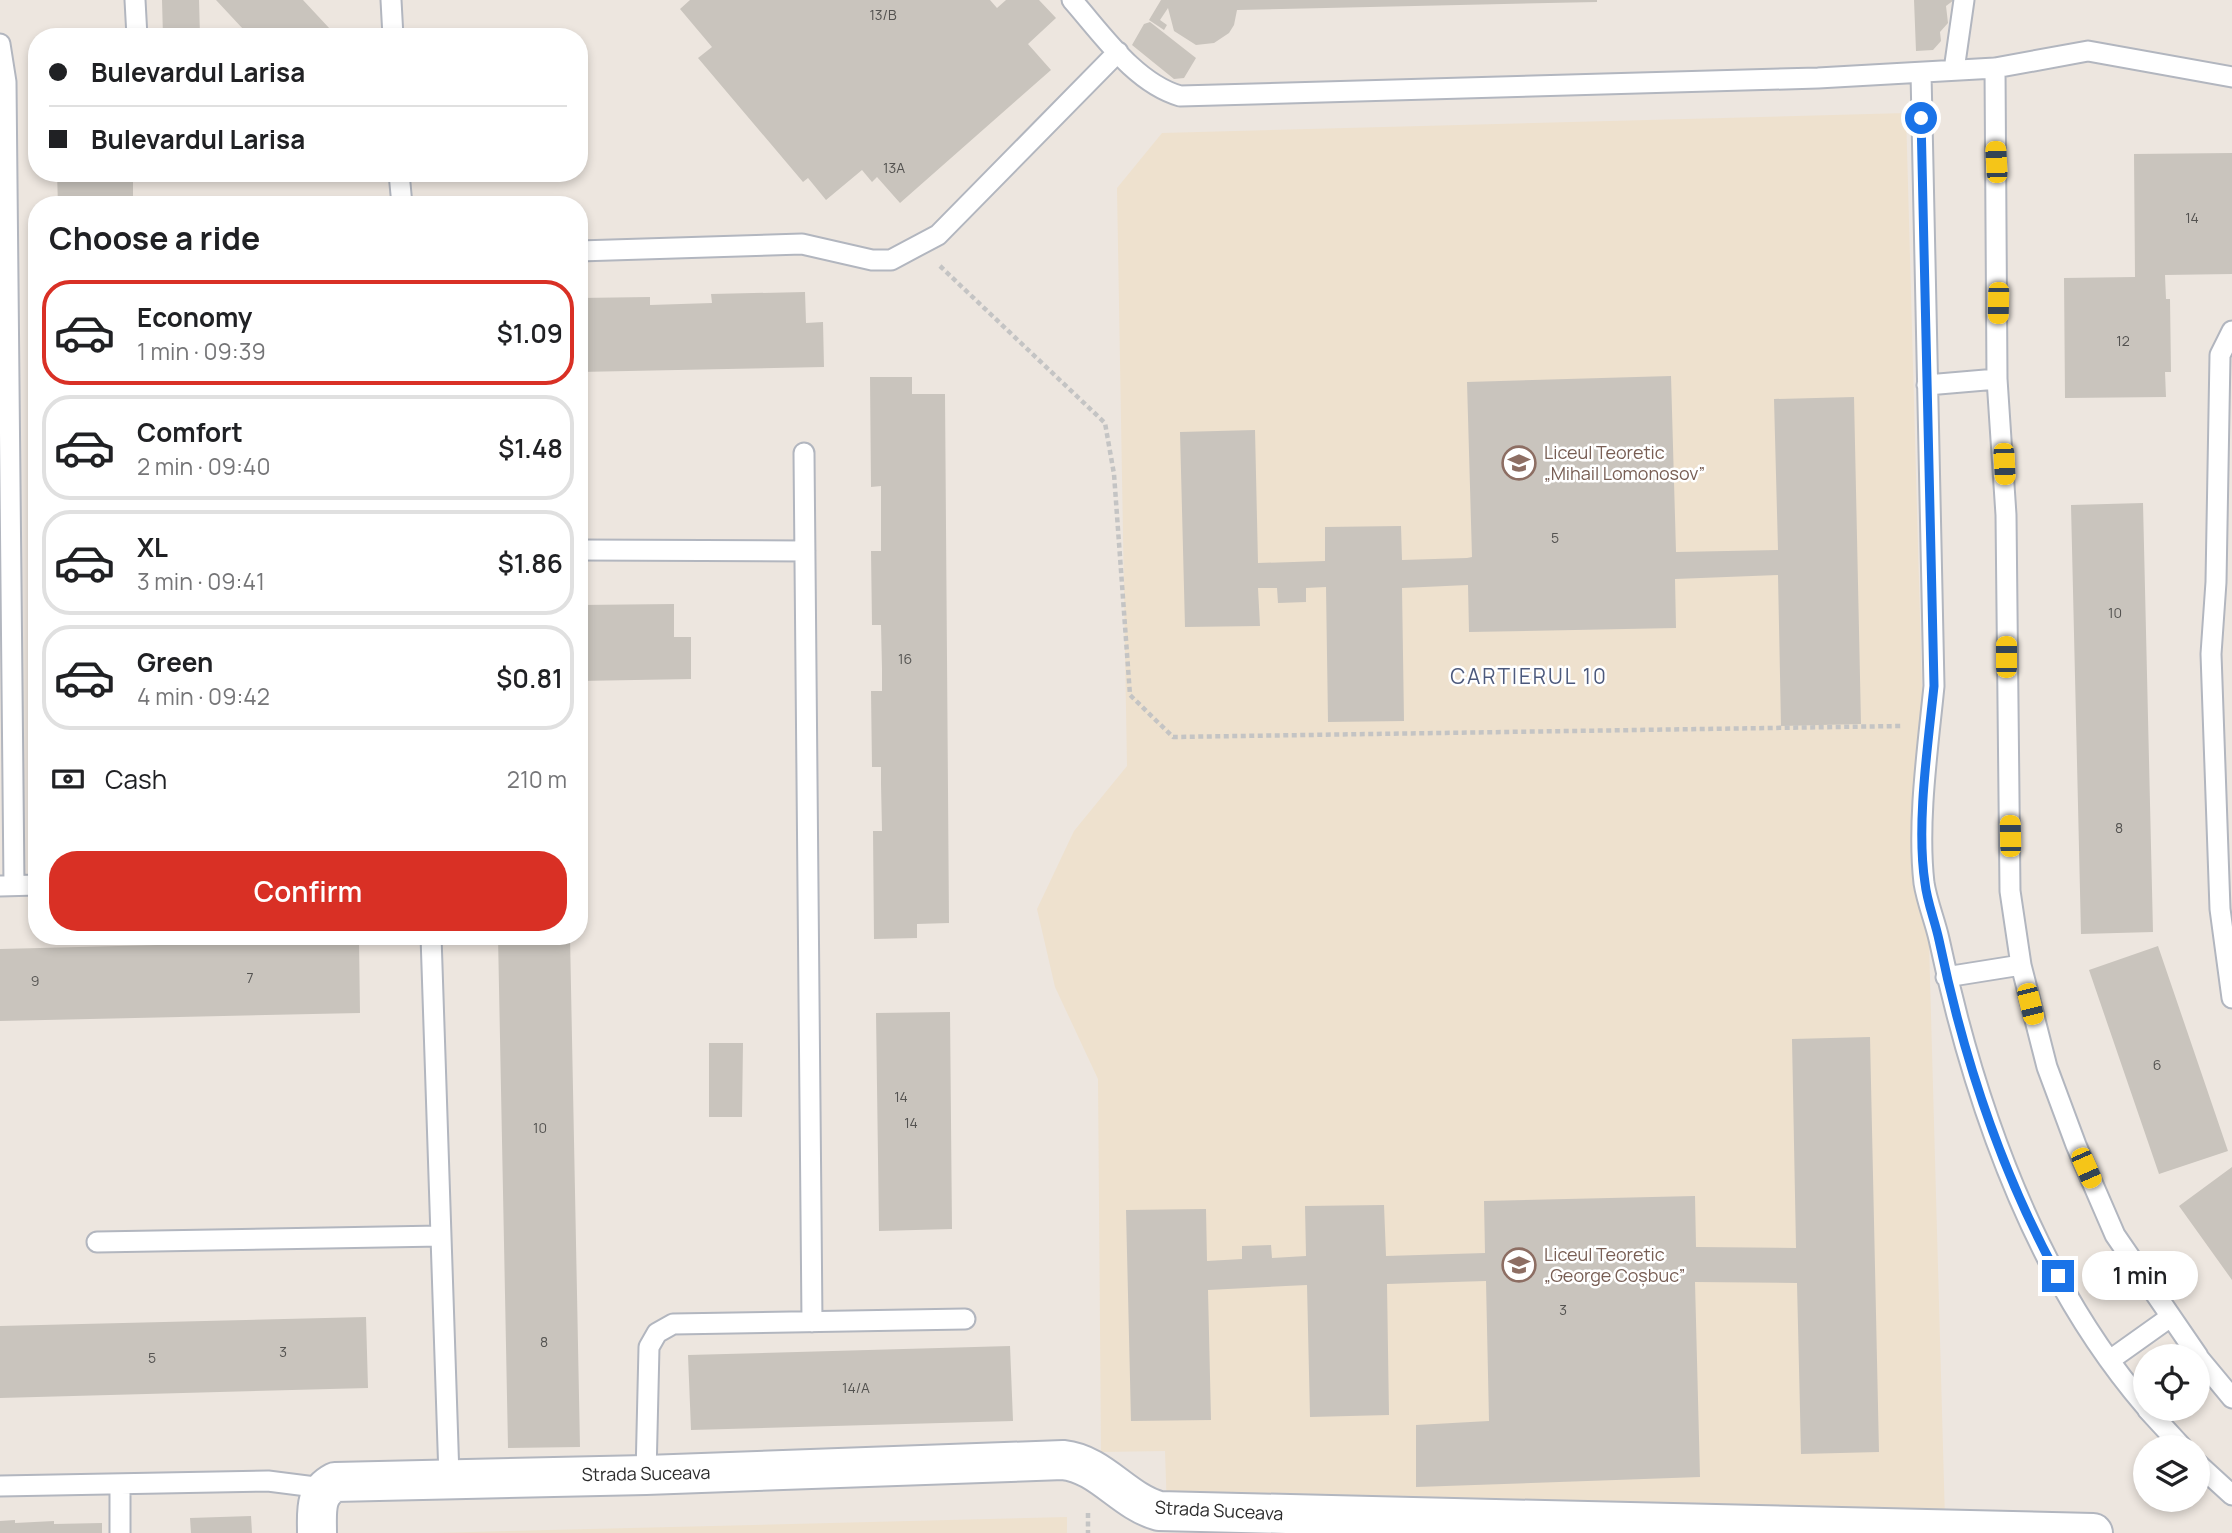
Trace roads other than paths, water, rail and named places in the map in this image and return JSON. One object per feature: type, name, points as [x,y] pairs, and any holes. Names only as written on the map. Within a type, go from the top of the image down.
[{"type":"street","name":"Strada Suceava","points":[[323,1488],[335,1482],[449,1477],[646,1475],[1063,1460],[1090,1467],[1140,1506],[1159,1511],[2093,1533]]},
{"type":"street","points":[[317,1533],[318,1499],[323,1488]]},
{"type":"lane","points":[[135,0],[137,28]]},
{"type":"lane","points":[[391,0],[393,28]]},
{"type":"lane","points":[[1072,0],[1118,52],[1162,90],[1180,96],[1922,73],[1995,68],[2088,51],[2232,77]]},
{"type":"lane","points":[[1954,70],[1964,0]]},
{"type":"lane","points":[[0,44],[6,82],[7,886],[28,885]]},
{"type":"lane","points":[[588,251],[792,244],[828,248],[872,260],[891,260],[938,234],[1118,52]]},
{"type":"lane","points":[[1995,68],[1999,227],[1997,380],[2007,515],[2006,749],[2010,891],[2021,965],[2042,1052],[2076,1145],[2115,1235],[2189,1344]]},
{"type":"lane","points":[[1922,73],[1934,686],[1926,766],[1924,883],[1946,977],[2000,1151],[2031,1227],[2072,1300],[2133,1391]]},
{"type":"lane","points":[[2232,331],[2220,355],[2216,582],[2211,654],[2220,909],[2232,998]]},
{"type":"lane","points":[[1927,385],[1997,380]]},
{"type":"lane","points":[[804,453],[812,1322]]},
{"type":"lane","points":[[588,550],[805,551]]},
{"type":"lane","points":[[431,945],[449,1477]]},
{"type":"lane","points":[[1946,977],[2021,965]]},
{"type":"lane","points":[[97,1242],[441,1236]]},
{"type":"lane","points":[[2110,1360],[2169,1318]]},
{"type":"lane","points":[[646,1475],[646,1379],[649,1347],[657,1333],[673,1324],[965,1319]]},
{"type":"lane","points":[[2210,1371],[2232,1398]]},
{"type":"lane","points":[[2158,1421],[2171,1435]]},
{"type":"lane","points":[[2210,1475],[2232,1495]]},
{"type":"lane","points":[[0,1486],[268,1482],[323,1488]]},
{"type":"lane","points":[[120,1484],[120,1533]]},
{"type":"place","name":"Liceul Teoretic „Mihail Lomonosov”","points":[[1519,463]]},
{"type":"place","name":"Liceul Teoretic „George Coșbuc”","points":[[1519,1265]]},
{"type":"district","name":"CARTIERUL 10","points":[[1529,677]]}]
